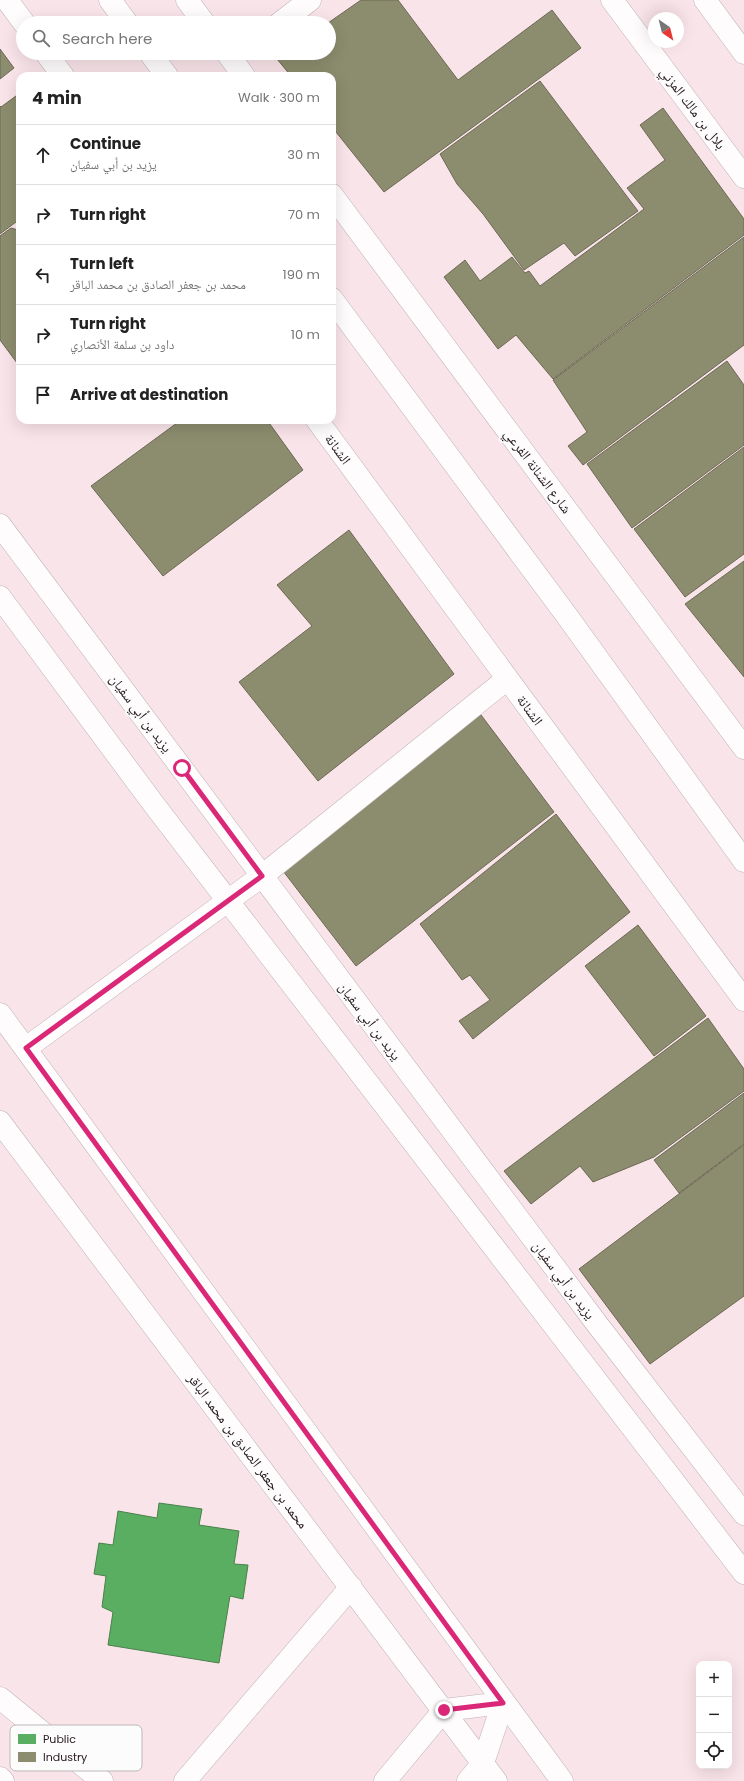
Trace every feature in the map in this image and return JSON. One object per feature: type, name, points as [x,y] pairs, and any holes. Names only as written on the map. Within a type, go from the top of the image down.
[{"type":"street","points":[[7,0],[19,16]]},
{"type":"street","points":[[110,0],[122,16]]},
{"type":"street","points":[[289,16],[310,0]]},
{"type":"street","name":"بلال بن مالك المزني","points":[[612,0],[744,177]]},
{"type":"street","points":[[705,0],[744,52]]},
{"type":"street","points":[[51,60],[60,72]]},
{"type":"street","points":[[155,60],[164,72]]},
{"type":"street","name":"شارع الشنانة الفرعي","points":[[336,200],[744,748]]},
{"type":"street","points":[[336,304],[572,622],[744,861]]},
{"type":"street","name":"الشنانة","points":[[320,424],[744,1000]]},
{"type":"street","name":"يزيد بن أبي سفيان","points":[[0,524],[597,1324],[744,1514]]},
{"type":"street","points":[[0,597],[152,802],[744,1573]]},
{"type":"street","points":[[26,1048],[262,876],[507,679]]},
{"type":"street","points":[[0,1014],[503,1703],[562,1781]]},
{"type":"street","name":"محمد بن جعفر الصادق بن محمد الباقر","points":[[0,1122],[496,1781]]},
{"type":"street","points":[[185,1781],[350,1587]]},
{"type":"street","points":[[0,1698],[33,1725]]},
{"type":"street","points":[[386,1781],[444,1710],[503,1703]]},
{"type":"street","points":[[468,1781],[483,1763],[503,1703]]},
{"type":"street","points":[[90,1771],[102,1781]]},
{"type":"street","points":[[0,1778],[3,1781]]},
{"type":"shaded area","points":[[0,0],[744,0],[744,1781],[0,1781]]},
{"type":"building: Public","points":[[159,1503],[202,1509],[199,1525],[239,1531],[234,1564],[248,1565],[243,1599],[230,1596],[219,1663],[108,1645],[113,1612],[102,1607],[106,1576],[94,1574],[99,1543],[113,1545],[118,1511],[157,1518]]},
{"type":"building: Industry","points":[[361,0],[398,0],[458,80],[552,10],[581,48],[384,192],[336,132],[336,72],[288,72],[278,60],[336,60],[336,17]]},
{"type":"building: Industry","points":[[0,49],[14,68],[0,79]]},
{"type":"building: Industry","points":[[540,81],[638,211],[575,256],[564,243],[524,270],[483,214],[457,184],[440,154]]},
{"type":"building: Industry","points":[[16,96],[16,222],[0,234],[0,106],[1,107]]},
{"type":"building: Industry","points":[[663,108],[744,219],[744,235],[553,379],[516,335],[498,349],[444,277],[465,260],[480,281],[512,257],[525,273],[529,271],[540,286],[644,209],[627,188],[665,160],[640,125]]},
{"type":"building: Industry","points":[[11,228],[16,229],[16,362],[0,340],[0,236]]},
{"type":"building: Industry","points":[[744,237],[744,345],[583,465],[568,446],[587,432],[553,380]]},
{"type":"building: Industry","points":[[727,361],[744,385],[744,445],[632,528],[587,464]]},
{"type":"building: Industry","points":[[176,424],[270,424],[303,470],[163,576],[91,486]]},
{"type":"building: Industry","points":[[744,447],[744,554],[685,597],[634,529]]},
{"type":"building: Industry","points":[[349,530],[454,674],[318,781],[239,682],[312,626],[277,585]]},
{"type":"building: Industry","points":[[744,561],[744,677],[685,604]]},
{"type":"building: Industry","points":[[478,711],[554,812],[356,966],[280,867]]},
{"type":"building: Industry","points":[[556,814],[630,912],[473,1039],[459,1021],[490,1000],[470,975],[462,980],[420,924]]},
{"type":"building: Industry","points":[[638,925],[706,1016],[654,1056],[585,966]]},
{"type":"building: Industry","points":[[708,1018],[744,1069],[744,1091],[654,1157],[593,1182],[580,1166],[531,1204],[504,1171]]},
{"type":"building: Industry","points":[[744,1093],[744,1144],[679,1193],[654,1160]]},
{"type":"building: Industry","points":[[744,1145],[744,1296],[650,1364],[579,1269]]},
{"type":"route","points":[[182,768],[262,876],[26,1048],[503,1703],[444,1710]]}]
